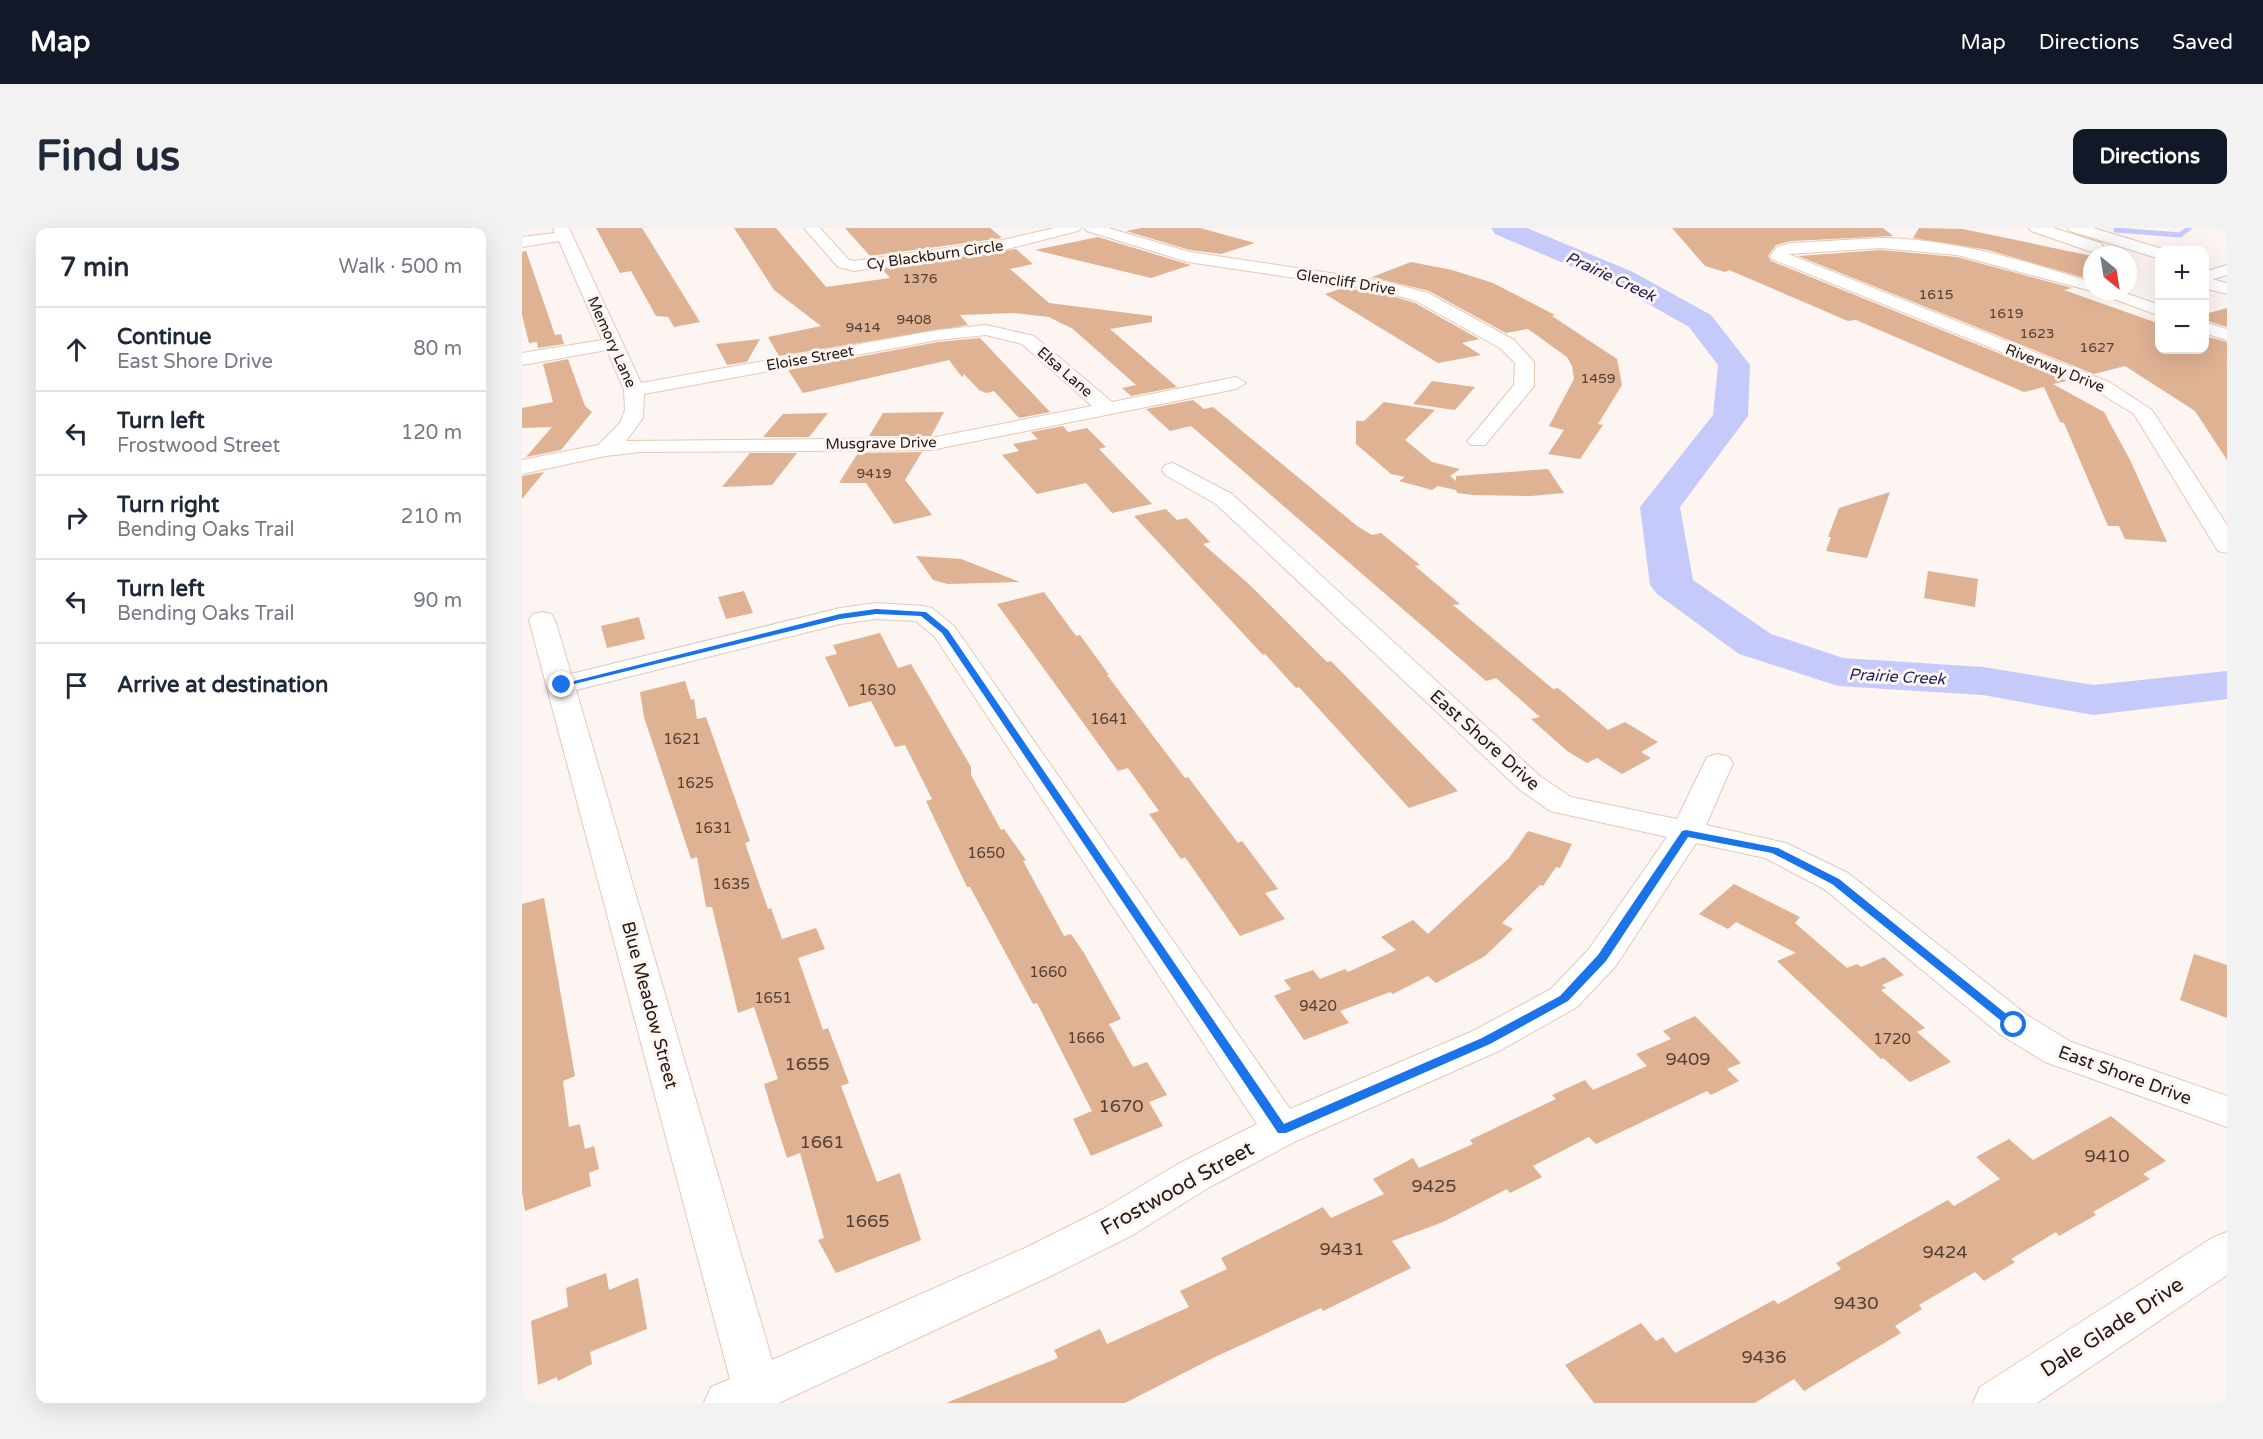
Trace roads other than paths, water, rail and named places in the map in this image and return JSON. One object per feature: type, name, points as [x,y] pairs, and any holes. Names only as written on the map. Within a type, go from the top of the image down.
[{"type":"main road","points":[[2037,228],[2092,246]]},
{"type":"main road","points":[[2076,228],[2155,252]]},
{"type":"main road","points":[[2137,261],[2155,266]]},
{"type":"main road","points":[[2214,274],[2227,290]]},
{"type":"street","name":"Cy Blackburn Circle","points":[[812,228],[844,264],[854,266],[1003,245],[1073,228]]},
{"type":"street","name":"Glencliff Drive","points":[[1092,228],[1188,257],[1384,286],[1430,301],[1507,344],[1524,362],[1524,386],[1478,441]]},
{"type":"street","points":[[522,242],[563,232]]},
{"type":"street","name":"Memory Lane","points":[[563,232],[634,390],[637,406],[632,424],[605,450]]},
{"type":"street","name":"Riverway Drive","points":[[2083,285],[2004,260],[1935,247],[1869,243],[1791,248],[1778,253],[1778,256],[1816,273],[2102,386],[2142,410],[2217,509],[2227,546]]},
{"type":"street","points":[[2137,297],[2155,292]]},
{"type":"street","points":[[2128,300],[2155,309]]},
{"type":"street","points":[[2209,328],[2227,335]]},
{"type":"street","name":"Eloise Street","points":[[634,390],[938,335],[986,330]]},
{"type":"street","name":"Elsa Lane","points":[[986,330],[1028,340],[1108,409]]},
{"type":"street","points":[[522,359],[612,344]]},
{"type":"street","name":"Musgrave Drive","points":[[522,466],[605,450],[641,446],[932,444],[1236,383]]},
{"type":"street","name":"East Shore Drive","points":[[1173,470],[1224,499],[1530,783],[1561,804],[1686,833],[1774,850],[1836,881],[2014,1025],[2058,1052],[2227,1112]]},
{"type":"street","points":[[562,685],[840,616],[876,611],[923,614],[945,632],[1282,1130]]},
{"type":"street","name":"Blue Meadow Street","points":[[542,620],[562,685],[742,1397]]},
{"type":"street","name":"Frostwood Street","points":[[742,1397],[1078,1242],[1116,1223],[1193,1176],[1282,1130],[1486,1041],[1564,998],[1602,958],[1686,833],[1718,764]]},
{"type":"street","name":"Dale Glade Drive","points":[[1997,1403],[2227,1251]]},
{"type":"waterway","name":"Prairie Creek","points":[[1504,228],[1623,278],[1700,321],[1734,365],[1730,416],[1660,507],[1672,585],[1755,644],[1838,672],[1983,681],[2093,700],[2227,685]]},
{"type":"waterway","points":[[2116,230],[2180,235],[2189,228]]}]
